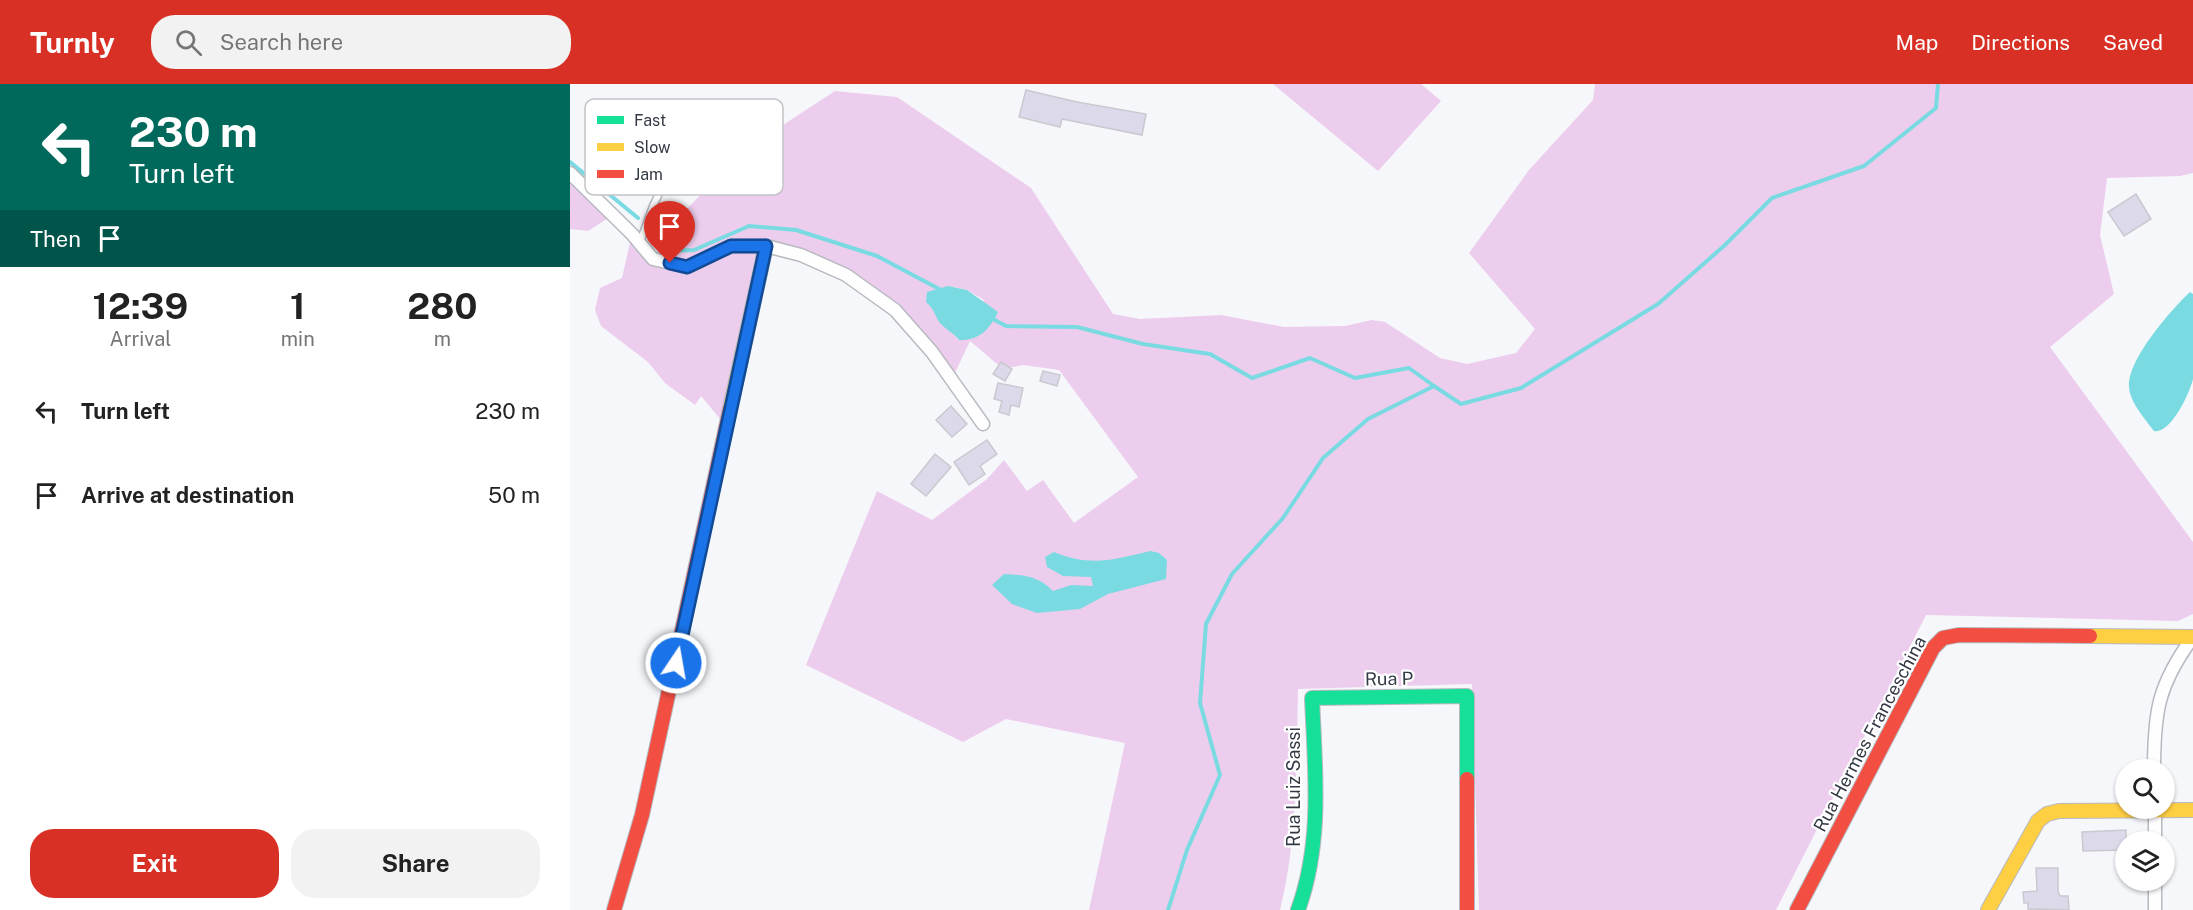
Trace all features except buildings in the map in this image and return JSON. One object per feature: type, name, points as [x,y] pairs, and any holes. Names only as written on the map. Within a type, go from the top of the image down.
[{"type":"street","points":[[570,173],[585,188]]},
{"type":"street","points":[[592,195],[653,259],[687,267],[731,246],[766,246],[801,255],[846,276],[895,310],[932,352],[983,424]]},
{"type":"street","points":[[614,910],[644,804],[766,246]]},
{"type":"street","name":"Rua Hermes Franceschina","points":[[1797,910],[1933,648],[1943,638],[1959,635],[2193,637]]},
{"type":"street","points":[[2154,759],[2154,728],[2158,702],[2168,674],[2193,637]]},
{"type":"street","name":"Rua P","points":[[1312,698],[1467,696],[1467,910]]},
{"type":"street","name":"Rua Luiz Sassi","points":[[1298,910],[1308,887],[1316,821],[1312,698]]},
{"type":"street","points":[[1988,910],[2038,821],[2047,814],[2059,811],[2115,810]]},
{"type":"street","points":[[2175,810],[2193,810]]},
{"type":"street","points":[[2155,891],[2155,910]]},
{"type":"lane","points":[[640,243],[658,195]]},
{"type":"shaded area","points":[[1273,84],[1421,84],[1441,101],[1378,171]]},
{"type":"shaded area","points":[[1595,84],[2193,84],[2193,173],[2180,176],[2107,178],[2100,235],[2114,294],[2050,347],[2193,542],[2193,614],[2178,621],[1926,615],[1776,910],[1479,910],[1472,684],[1298,689],[1293,828],[1280,910],[1089,910],[1125,743],[1006,719],[963,742],[806,665],[877,491],[932,520],[987,479],[1004,460],[1027,491],[1043,480],[1074,523],[1138,477],[1059,370],[1023,365],[1003,369],[970,341],[952,379],[895,310],[846,275],[766,246],[721,420],[701,396],[695,405],[665,383],[648,362],[601,326],[595,310],[600,288],[622,278],[632,234],[654,259],[679,217],[700,195],[783,195],[783,125],[835,91],[897,97],[1031,188],[1113,314],[1140,319],[1221,315],[1284,327],[1345,326],[1372,320],[1385,322],[1440,358],[1467,364],[1516,353],[1535,329],[1469,253],[1529,170],[1593,100]],"holes":[[[948,286],[967,290],[984,300],[959,340],[943,323],[936,311]]]},
{"type":"shaded area","points":[[570,173],[585,188],[585,195],[593,195],[613,215],[588,231],[570,229]]},
{"type":"water","points":[[948,286],[967,290],[998,312],[983,333],[966,340],[959,340],[940,323],[926,302],[927,292]]},
{"type":"water","points":[[2190,292],[2193,294],[2193,379],[2184,403],[2173,420],[2166,427],[2154,431],[2132,398],[2129,386],[2131,375],[2135,362],[2152,336],[2172,310]]},
{"type":"water","points":[[1150,551],[1159,553],[1167,560],[1166,579],[1108,594],[1080,609],[1037,613],[1012,604],[992,585],[1004,574],[1036,579],[1053,591],[1071,585],[1093,586],[1091,577],[1063,576],[1047,567],[1045,557],[1054,552],[1090,561]]},
{"type":"waterway","points":[[1168,910],[1187,850],[1220,775],[1200,703],[1206,624],[1232,574],[1283,518],[1323,458],[1368,419],[1434,386],[1461,404],[1521,388],[1658,304],[1725,245],[1772,198],[1864,166],[1936,108],[1938,84]]},
{"type":"waterway","points":[[570,162],[585,174]]},
{"type":"waterway","points":[[610,195],[638,218]]},
{"type":"waterway","points":[[655,228],[667,251],[694,250],[749,226],[796,230],[877,256],[943,291]]},
{"type":"waterway","points":[[991,318],[1006,326],[1077,327],[1143,344],[1210,354],[1252,378],[1310,358],[1355,378],[1409,368],[1434,386]]},
{"type":"traffic: fast","points":[[1298,910],[1306,884],[1314,832],[1312,698],[1467,696],[1467,779]]},
{"type":"traffic: slow","points":[[730,409],[766,246]]},
{"type":"traffic: slow","points":[[2090,636],[2193,637]]},
{"type":"traffic: slow","points":[[1988,910],[2038,821],[2047,814],[2059,811],[2193,810]]},
{"type":"traffic: jam","points":[[614,910],[642,815],[730,409]]},
{"type":"traffic: jam","points":[[1797,910],[1933,648],[1943,638],[1959,635],[2090,636]]},
{"type":"traffic: jam","points":[[1467,779],[1467,910]]},
{"type":"route","points":[[670,263],[687,267],[731,246],[766,246],[676,663]]}]
